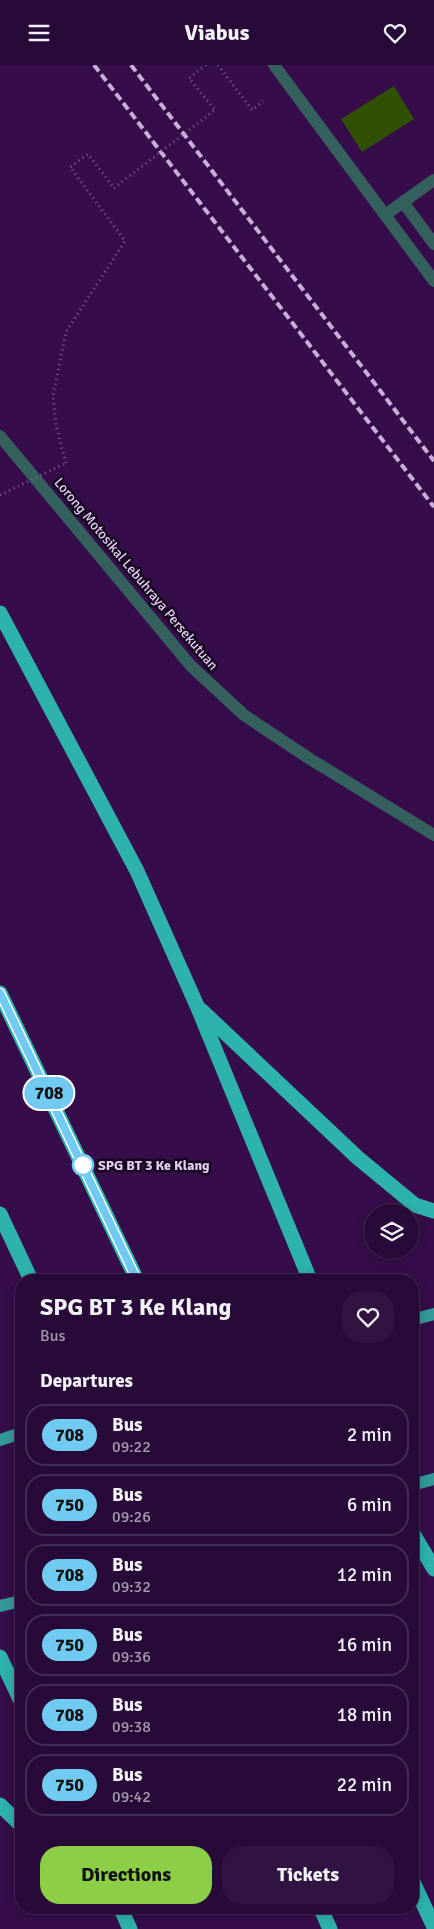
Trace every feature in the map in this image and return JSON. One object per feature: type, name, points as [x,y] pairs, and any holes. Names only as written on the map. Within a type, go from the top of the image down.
[{"type":"highway","points":[[0,613],[137,871],[198,1008],[308,1274]]},
{"type":"highway","points":[[0,993],[82,1161],[133,1274]]},
{"type":"highway","points":[[198,1008],[358,1158],[415,1205],[434,1211]]},
{"type":"highway","points":[[0,1214],[27,1274]]},
{"type":"highway","points":[[419,1544],[434,1569]]},
{"type":"highway","points":[[0,1657],[15,1688]]},
{"type":"highway","points":[[0,1805],[15,1819]]},
{"type":"highway","points":[[419,1895],[434,1927]]},
{"type":"highway","points":[[323,1914],[330,1929]]},
{"type":"main road","points":[[419,1318],[434,1315]]},
{"type":"main road","points":[[0,1440],[15,1435]]},
{"type":"main road","points":[[419,1483],[434,1479]]},
{"type":"main road","points":[[0,1606],[15,1602]]},
{"type":"lane","points":[[274,65],[434,281]]},
{"type":"lane","points":[[385,215],[434,180]]},
{"type":"lane","points":[[403,202],[434,243]]},
{"type":"lane","name":"Lorong Motosikal Lebuhraya Persekutuan","points":[[0,436],[191,667],[244,715],[310,759],[434,835]]},
{"type":"path","points":[[0,495],[66,463],[56,425],[53,395],[66,332],[125,241],[70,167],[88,154],[114,187],[215,110],[189,78],[206,65]]},
{"type":"path","points":[[218,65],[252,110],[263,101]]},
{"type":"building","points":[[394,86],[414,119],[362,152],[341,119]]},
{"type":"railway","points":[[94,65],[434,507]]},
{"type":"railway","points":[[131,65],[434,461]]},
{"type":"bus line","name":"708","points":[[0,993],[82,1161],[134,1274]]},
{"type":"place","name":"SPG BT 3 Ke Klang","points":[[83,1165]]}]
